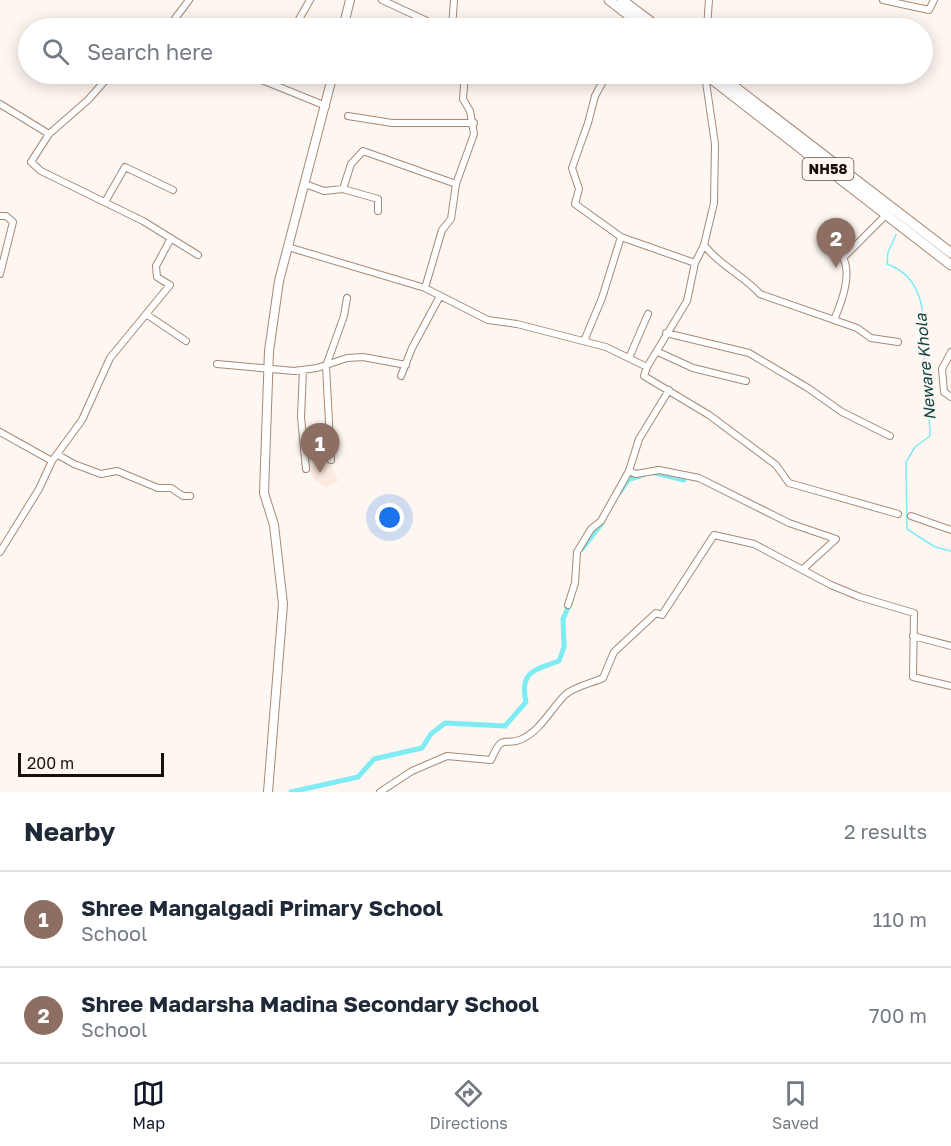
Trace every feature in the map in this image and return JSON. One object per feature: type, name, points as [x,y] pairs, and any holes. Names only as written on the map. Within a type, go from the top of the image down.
[{"type":"main road","points":[[609,0],[631,18]]},
{"type":"main road","points":[[622,0],[646,18]]},
{"type":"main road","name":"NH58","points":[[718,84],[951,265]]},
{"type":"main road","name":"NH58","points":[[731,84],[951,253]]},
{"type":"street","points":[[176,18],[189,0]]},
{"type":"street","points":[[300,18],[310,0]]},
{"type":"street","points":[[346,18],[350,0]]},
{"type":"street","points":[[382,0],[421,18]]},
{"type":"street","points":[[453,18],[454,0]]},
{"type":"street","points":[[708,18],[710,0]]},
{"type":"street","points":[[883,0],[929,10],[934,0]]},
{"type":"street","points":[[102,84],[88,100],[49,134],[31,162],[41,171],[143,221],[170,240],[198,255]]},
{"type":"street","points":[[272,84],[326,106]]},
{"type":"street","points":[[268,792],[284,604],[274,525],[264,493],[268,370],[279,281],[331,84]]},
{"type":"street","points":[[425,288],[442,230],[451,219],[461,164],[472,143],[474,123],[463,99],[464,84]]},
{"type":"street","points":[[602,84],[595,96],[572,168],[579,189],[575,204],[621,237],[695,263]]},
{"type":"street","points":[[706,84],[715,144],[716,190],[704,245],[698,252],[687,301],[666,333],[644,376],[709,415],[766,458],[789,483],[898,514]]},
{"type":"street","points":[[0,104],[49,134]]},
{"type":"street","points":[[348,116],[392,123],[474,123]]},
{"type":"street","points":[[343,189],[351,164],[363,151],[456,183]]},
{"type":"street","points":[[105,202],[125,167],[173,190]]},
{"type":"street","points":[[305,184],[324,191],[343,189],[378,199],[378,211]]},
{"type":"street","points":[[834,320],[847,275],[847,265],[843,258],[886,215]]},
{"type":"street","points":[[0,216],[6,216],[13,222],[0,274]]},
{"type":"street","points":[[585,341],[621,237]]},
{"type":"street","points":[[0,552],[39,489],[52,461],[93,400],[110,358],[170,285],[157,277],[156,266],[170,240]]},
{"type":"street","points":[[704,245],[715,259],[751,284],[760,294],[857,328],[871,338],[898,342]]},
{"type":"street","points":[[288,247],[425,288],[488,320],[606,347],[648,367]]},
{"type":"street","points":[[401,376],[412,348],[441,296]]},
{"type":"street","points":[[331,460],[326,366],[344,316],[347,298]]},
{"type":"street","points":[[146,314],[186,341]]},
{"type":"street","points":[[629,358],[648,314]]},
{"type":"street","points":[[666,333],[749,353],[808,388],[842,412],[890,436]]},
{"type":"street","points":[[658,352],[693,368],[746,381]]},
{"type":"street","points":[[951,352],[948,364],[942,369],[944,392],[951,397]]},
{"type":"street","points":[[217,364],[268,370],[303,370],[326,366],[347,358],[363,357],[406,365]]},
{"type":"street","points":[[303,370],[301,417],[306,469]]},
{"type":"street","points":[[568,605],[575,583],[577,552],[591,530],[601,521],[629,471],[639,439],[669,390]]},
{"type":"street","points":[[0,432],[52,461]]},
{"type":"street","points":[[58,455],[101,474],[117,471],[158,488],[171,488],[183,496],[190,496]]},
{"type":"street","points":[[629,471],[636,474],[659,470],[699,478],[789,523],[836,538],[803,569]]},
{"type":"street","points":[[911,516],[951,530]]},
{"type":"street","points":[[380,792],[412,771],[441,757],[491,760],[498,744],[507,740],[520,740],[533,731],[549,718],[566,694],[603,678],[614,652],[656,613],[662,615],[714,535],[754,544],[860,597],[914,613],[913,677],[951,686]]},
{"type":"street","points":[[913,636],[951,646]]},
{"type":"shaded area","points":[[329,460],[338,481],[326,487],[317,482],[307,467]]},
{"type":"waterway","name":"Neware Khola","points":[[896,235],[888,252],[887,264],[901,271],[910,280],[921,304],[924,370],[930,426],[930,436],[915,447],[906,462],[907,529],[935,547],[951,551]]},
{"type":"waterway","points":[[651,472],[684,480]]},
{"type":"waterway","points":[[620,492],[628,480],[643,475]]},
{"type":"waterway","points":[[582,549],[602,523]]},
{"type":"waterway","points":[[291,792],[358,777],[374,759],[422,748],[431,734],[445,723],[505,726],[526,702],[525,684],[531,673],[559,661],[564,647],[563,619],[571,601]]},
{"type":"place","name":"Shree Madarsha Madina Secondary School","points":[[836,268]]},
{"type":"place","name":"Shree Mangalgadi Primary School","points":[[320,473]]}]
